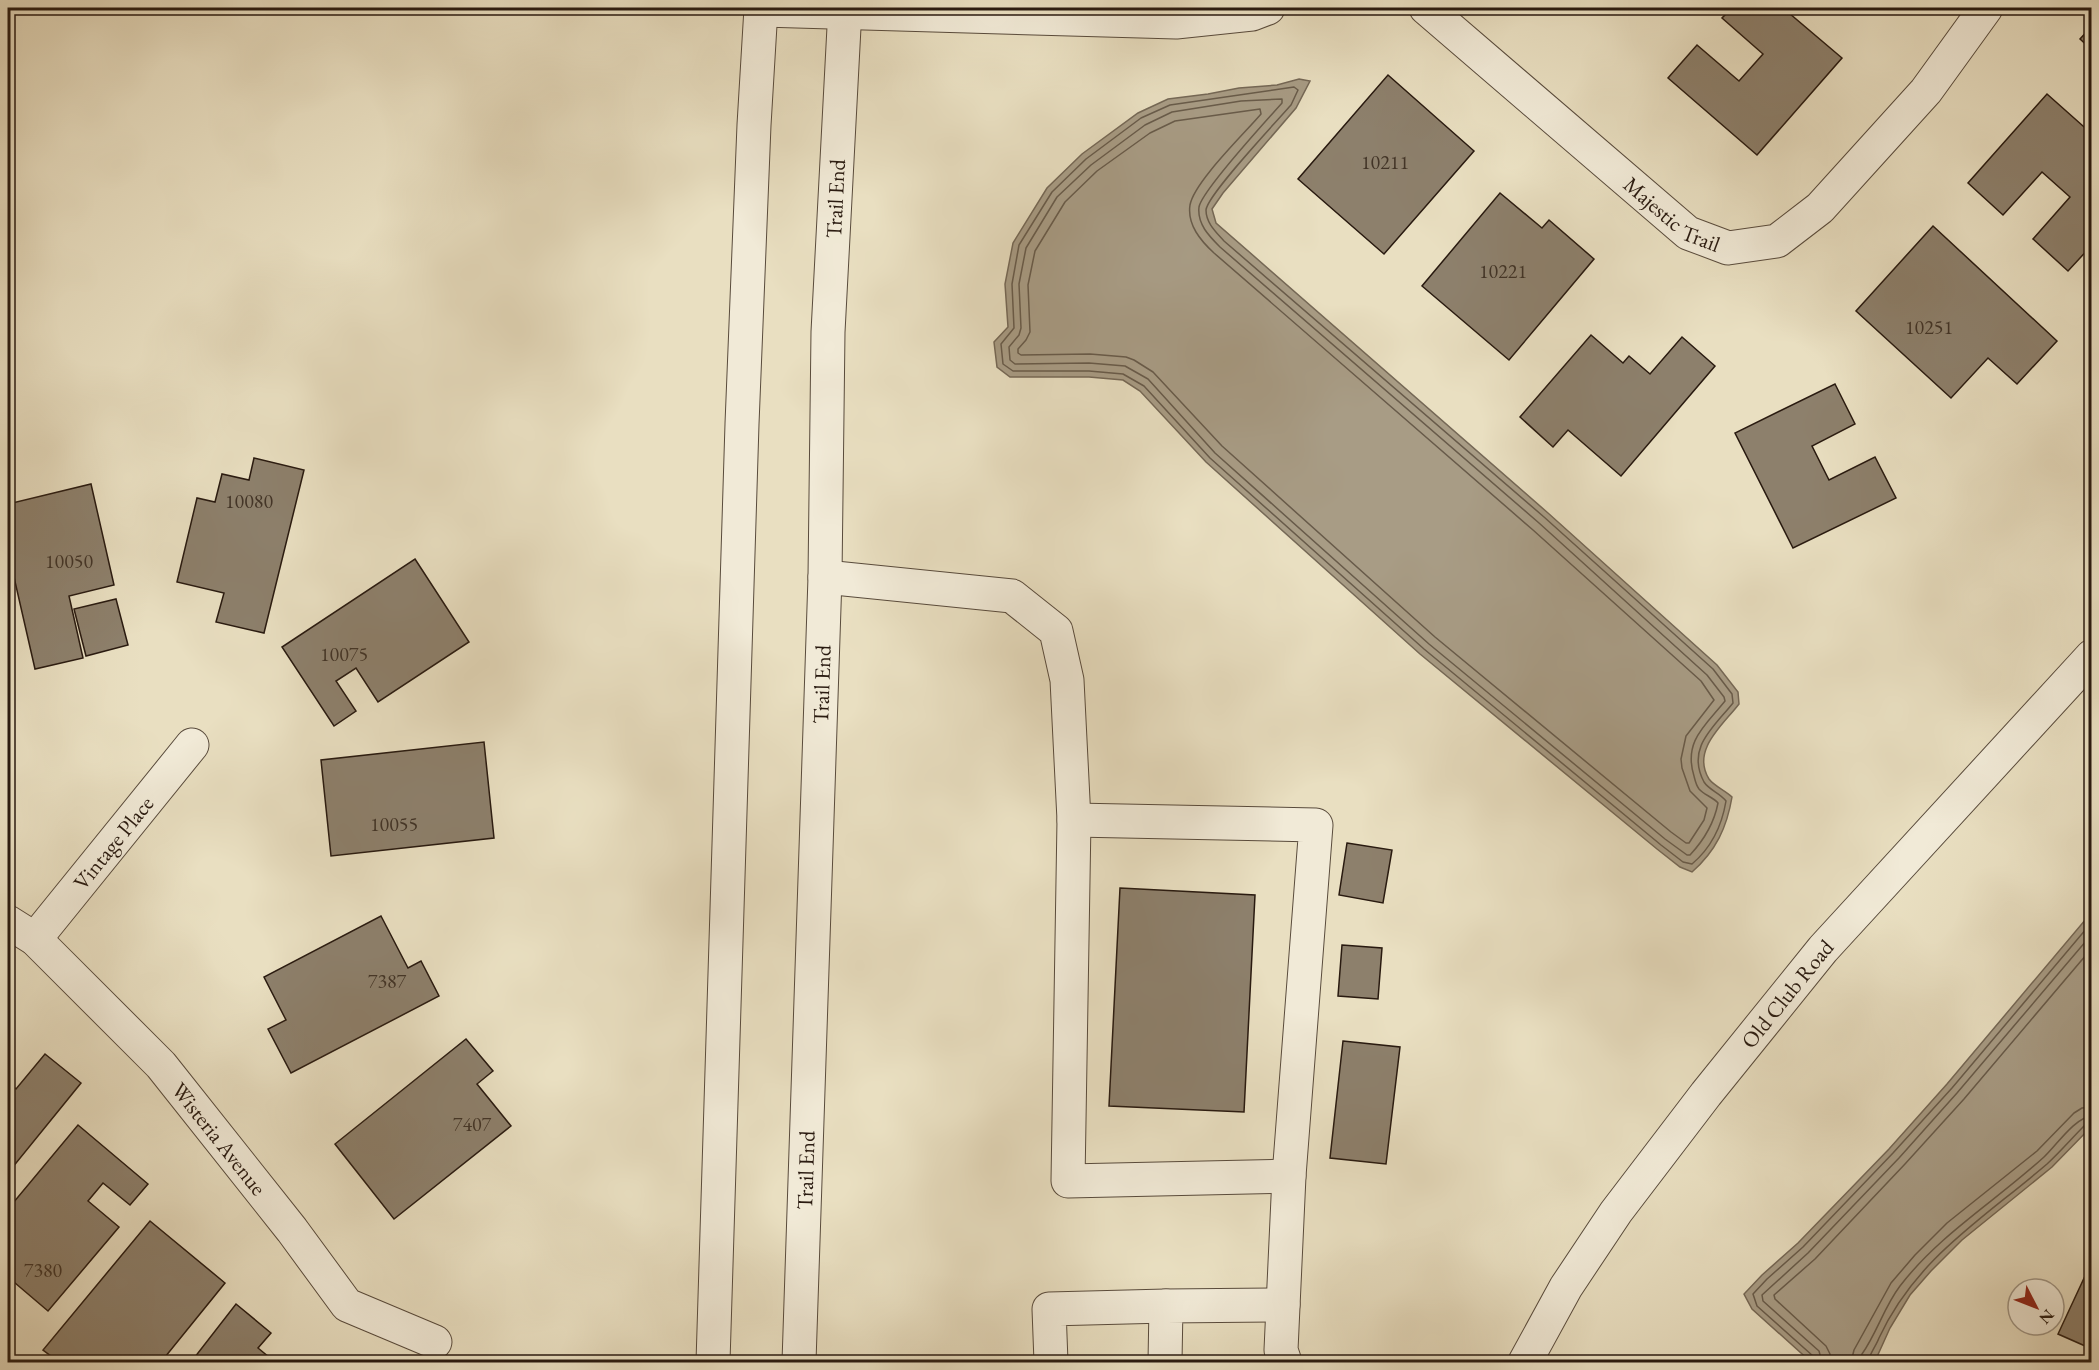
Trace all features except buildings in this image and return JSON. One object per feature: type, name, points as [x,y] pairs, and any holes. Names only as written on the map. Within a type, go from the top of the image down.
[{"type":"street","points":[[713,1362],[742,424],[761,9],[1176,22],[1252,14],[1268,8]]},
{"type":"street","name":"Majestic Trail","points":[[1426,8],[1688,233],[1728,248],[1777,241],[1820,208],[1926,91],[1986,8]]},
{"type":"street","name":"Trail End","points":[[799,1362],[825,577],[828,332],[845,11]]},
{"type":"street","points":[[825,577],[1012,596],[1056,631],[1067,680],[1074,820],[1068,1181],[1289,1176]]},
{"type":"street","name":"Old Club Road","points":[[1530,1360],[1566,1287],[1616,1212],[1721,1076],[1823,949],[2091,656]]},
{"type":"street","name":"Vintage Place","points":[[35,939],[192,745]]},
{"type":"street","points":[[1074,820],[1316,825],[1289,1176],[1281,1350],[1285,1362]]},
{"type":"street","name":"Wisteria Avenue","points":[[8,922],[35,939],[161,1065],[292,1230],[347,1305],[435,1342]]},
{"type":"street","points":[[1051,1362],[1049,1309],[1283,1305]]},
{"type":"street","points":[[1165,1362],[1166,1306]]},
{"type":"water","points":[[1299,79],[1310,81],[1296,108],[1223,193],[1212,209],[1216,223],[1548,513],[1717,665],[1738,692],[1739,704],[1711,738],[1704,758],[1704,768],[1709,779],[1732,797],[1730,808],[1714,847],[1692,872],[1680,867],[1657,849],[1420,654],[1206,462],[1140,391],[1123,380],[1089,377],[1010,377],[997,367],[994,342],[1008,327],[1005,284],[1013,243],[1047,188],[1082,154],[1138,113],[1168,99],[1239,88],[1277,85]]},
{"type":"water","points":[[2091,913],[2091,1127],[2052,1167],[1962,1240],[1931,1271],[1910,1295],[1890,1328],[1876,1359],[1870,1362],[1811,1362],[1752,1309],[1744,1294],[1798,1243],[1889,1149]]}]
